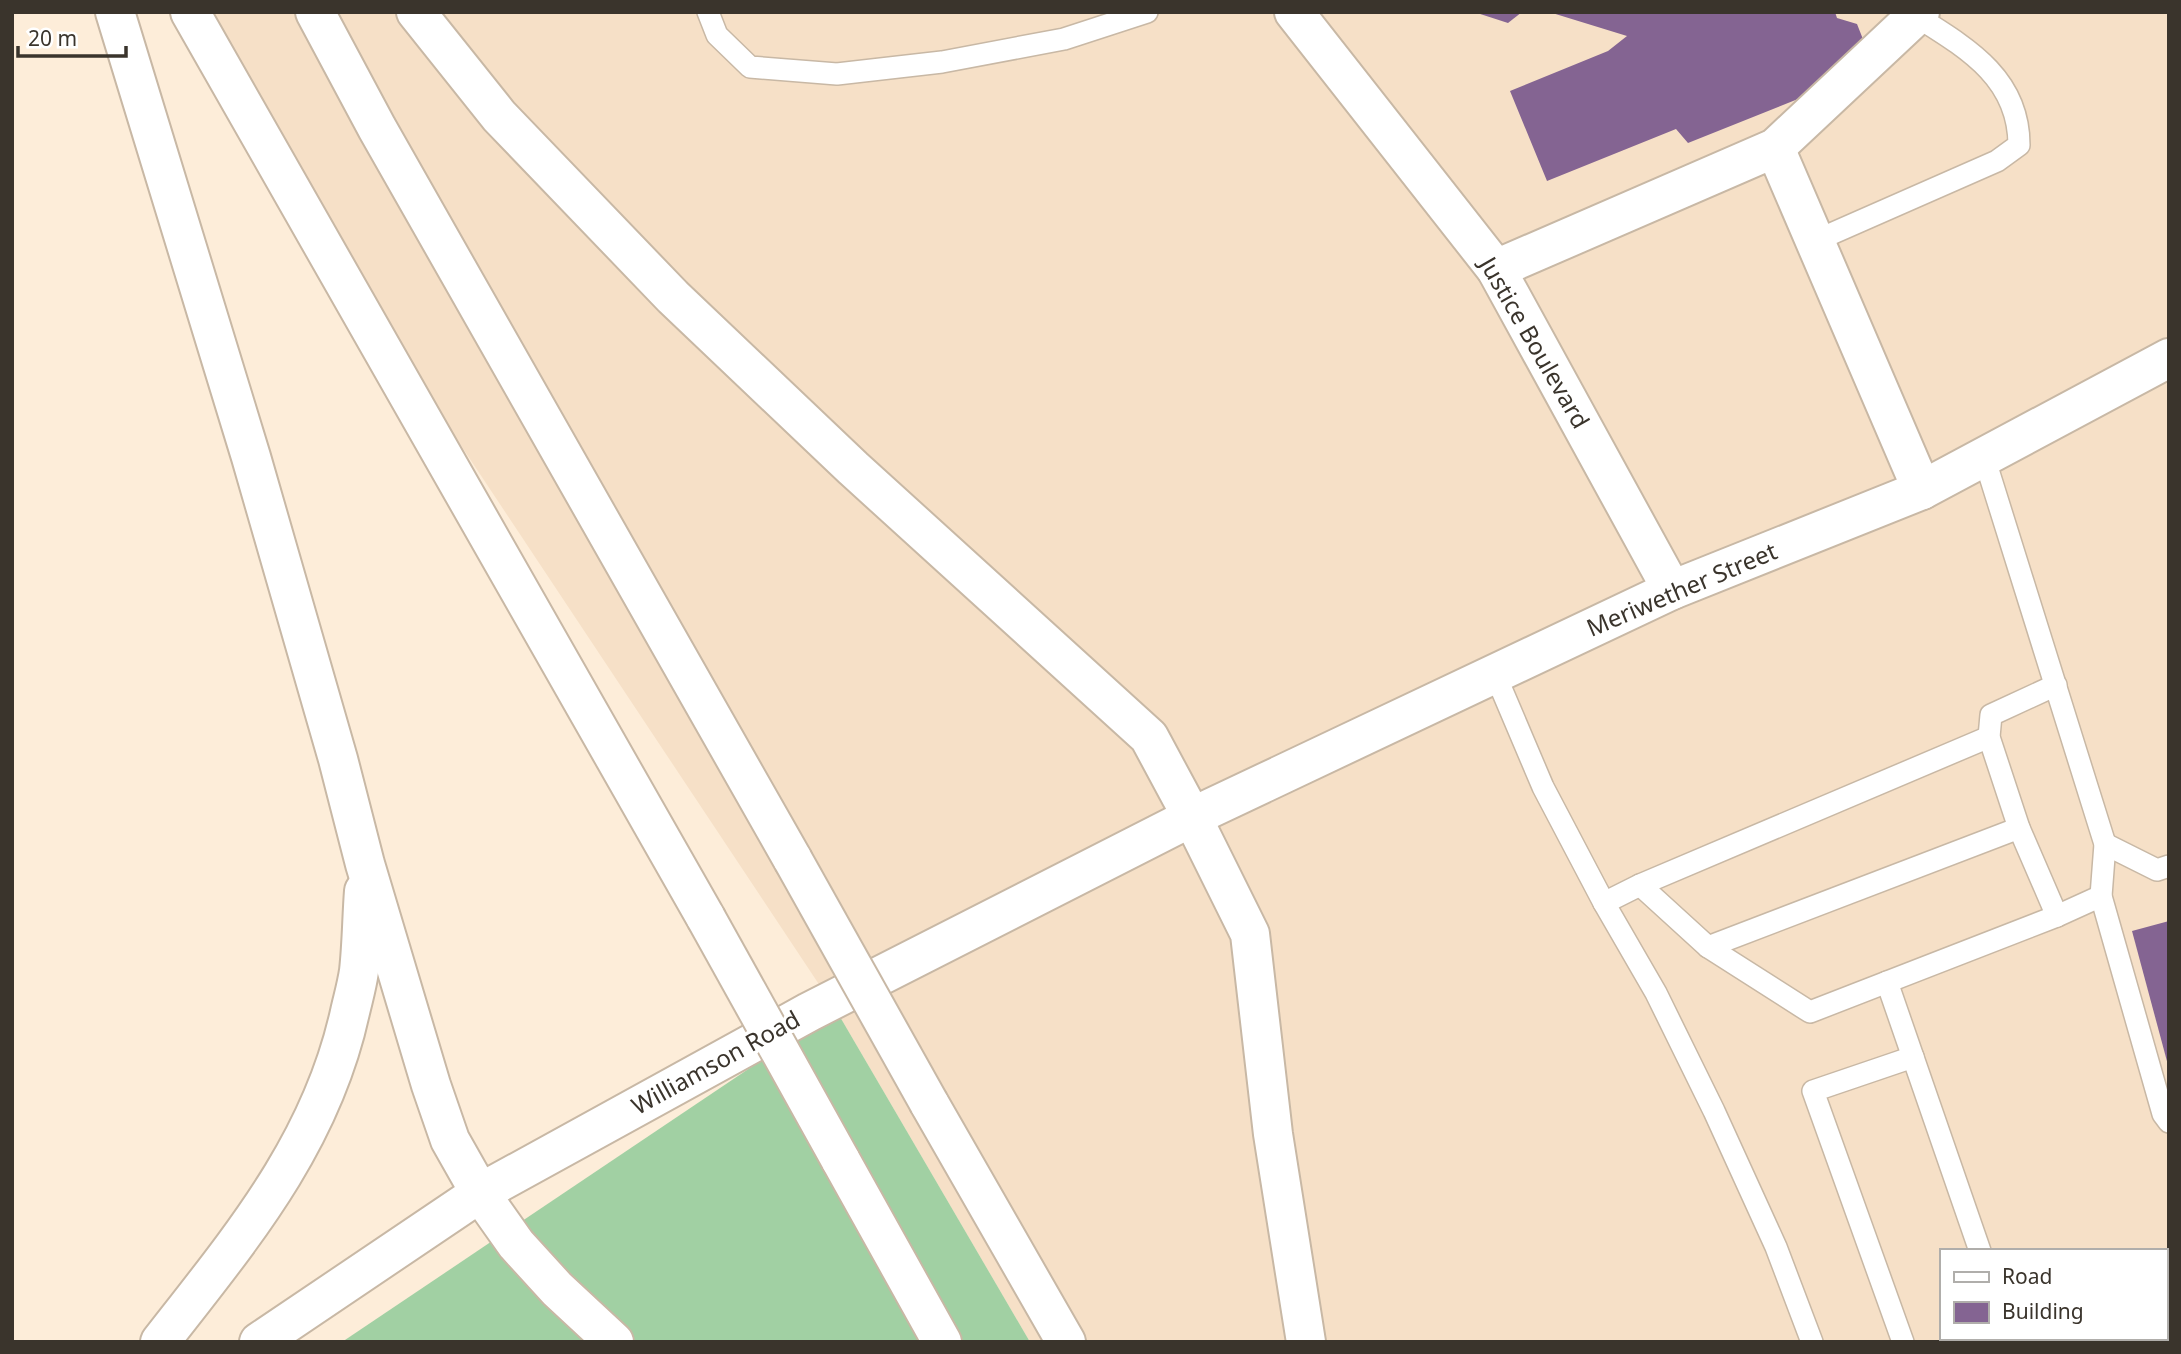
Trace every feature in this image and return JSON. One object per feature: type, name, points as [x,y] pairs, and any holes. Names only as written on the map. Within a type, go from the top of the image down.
[{"type":"main road","points":[[115,12],[255,470],[335,747],[365,864],[450,1140],[480,1193],[516,1244],[557,1289],[614,1342]]},
{"type":"main road","points":[[190,12],[706,918],[942,1342]]},
{"type":"main road","points":[[315,12],[377,128],[1066,1342]]},
{"type":"main road","points":[[416,12],[499,116],[673,297],[853,468],[1149,737],[1250,934],[1273,1134],[1306,1342]]},
{"type":"main road","name":"Justice Boulevard","points":[[1293,12],[1496,269],[1672,590]]},
{"type":"main road","points":[[1496,269],[1775,148],[1918,14]]},
{"type":"main road","points":[[1775,148],[1922,490]]},
{"type":"main road","name":"Meriwether Street","points":[[1192,817],[1672,590],[1922,490],[2169,358]]},
{"type":"main road","name":"Williamson Road","points":[[259,1342],[480,1193],[810,1012],[1192,817]]},
{"type":"main road","points":[[160,1342],[248,1230],[292,1162],[327,1090],[346,1032],[359,972],[365,864]]},
{"type":"lane","points":[[708,12],[716,35],[750,67],[837,74],[942,62],[1064,39],[1147,12]]},
{"type":"lane","points":[[1815,241],[1997,161],[2018,145],[2018,127],[2008,99],[1992,71],[1969,49],[1918,14]]},
{"type":"lane","points":[[1984,457],[2105,844],[2101,895],[2163,1114],[2169,1122]]},
{"type":"lane","points":[[1494,674],[1543,787],[1604,903],[1656,993],[1714,1111],[1776,1247],[1812,1342]]},
{"type":"lane","points":[[2056,685],[1991,715],[1989,737],[2018,828],[2057,916]]},
{"type":"lane","points":[[1604,903],[1640,885],[1989,737]]},
{"type":"lane","points":[[1708,947],[2018,828]]},
{"type":"lane","points":[[2105,844],[2157,870],[2169,866]]},
{"type":"lane","points":[[1640,885],[1708,947],[1810,1012],[2057,916],[2101,895]]},
{"type":"lane","points":[[1887,982],[1979,1249]]},
{"type":"lane","points":[[1903,1342],[1813,1091],[1913,1057]]},
{"type":"shaded area","points":[[173,12],[2169,12],[2169,1342],[1030,1342],[836,1010]]},
{"type":"green space","points":[[836,1010],[1030,1342],[342,1342]]},
{"type":"building","points":[[1474,12],[1522,12],[1508,23]]},
{"type":"building","points":[[1549,12],[1835,12],[1837,18],[1857,24],[1870,57],[1838,83],[1688,143],[1676,129],[1547,181],[1510,91],[1608,51],[1627,36]]},
{"type":"building","points":[[2169,921],[2169,1065],[2168,1065],[2132,931]]}]
